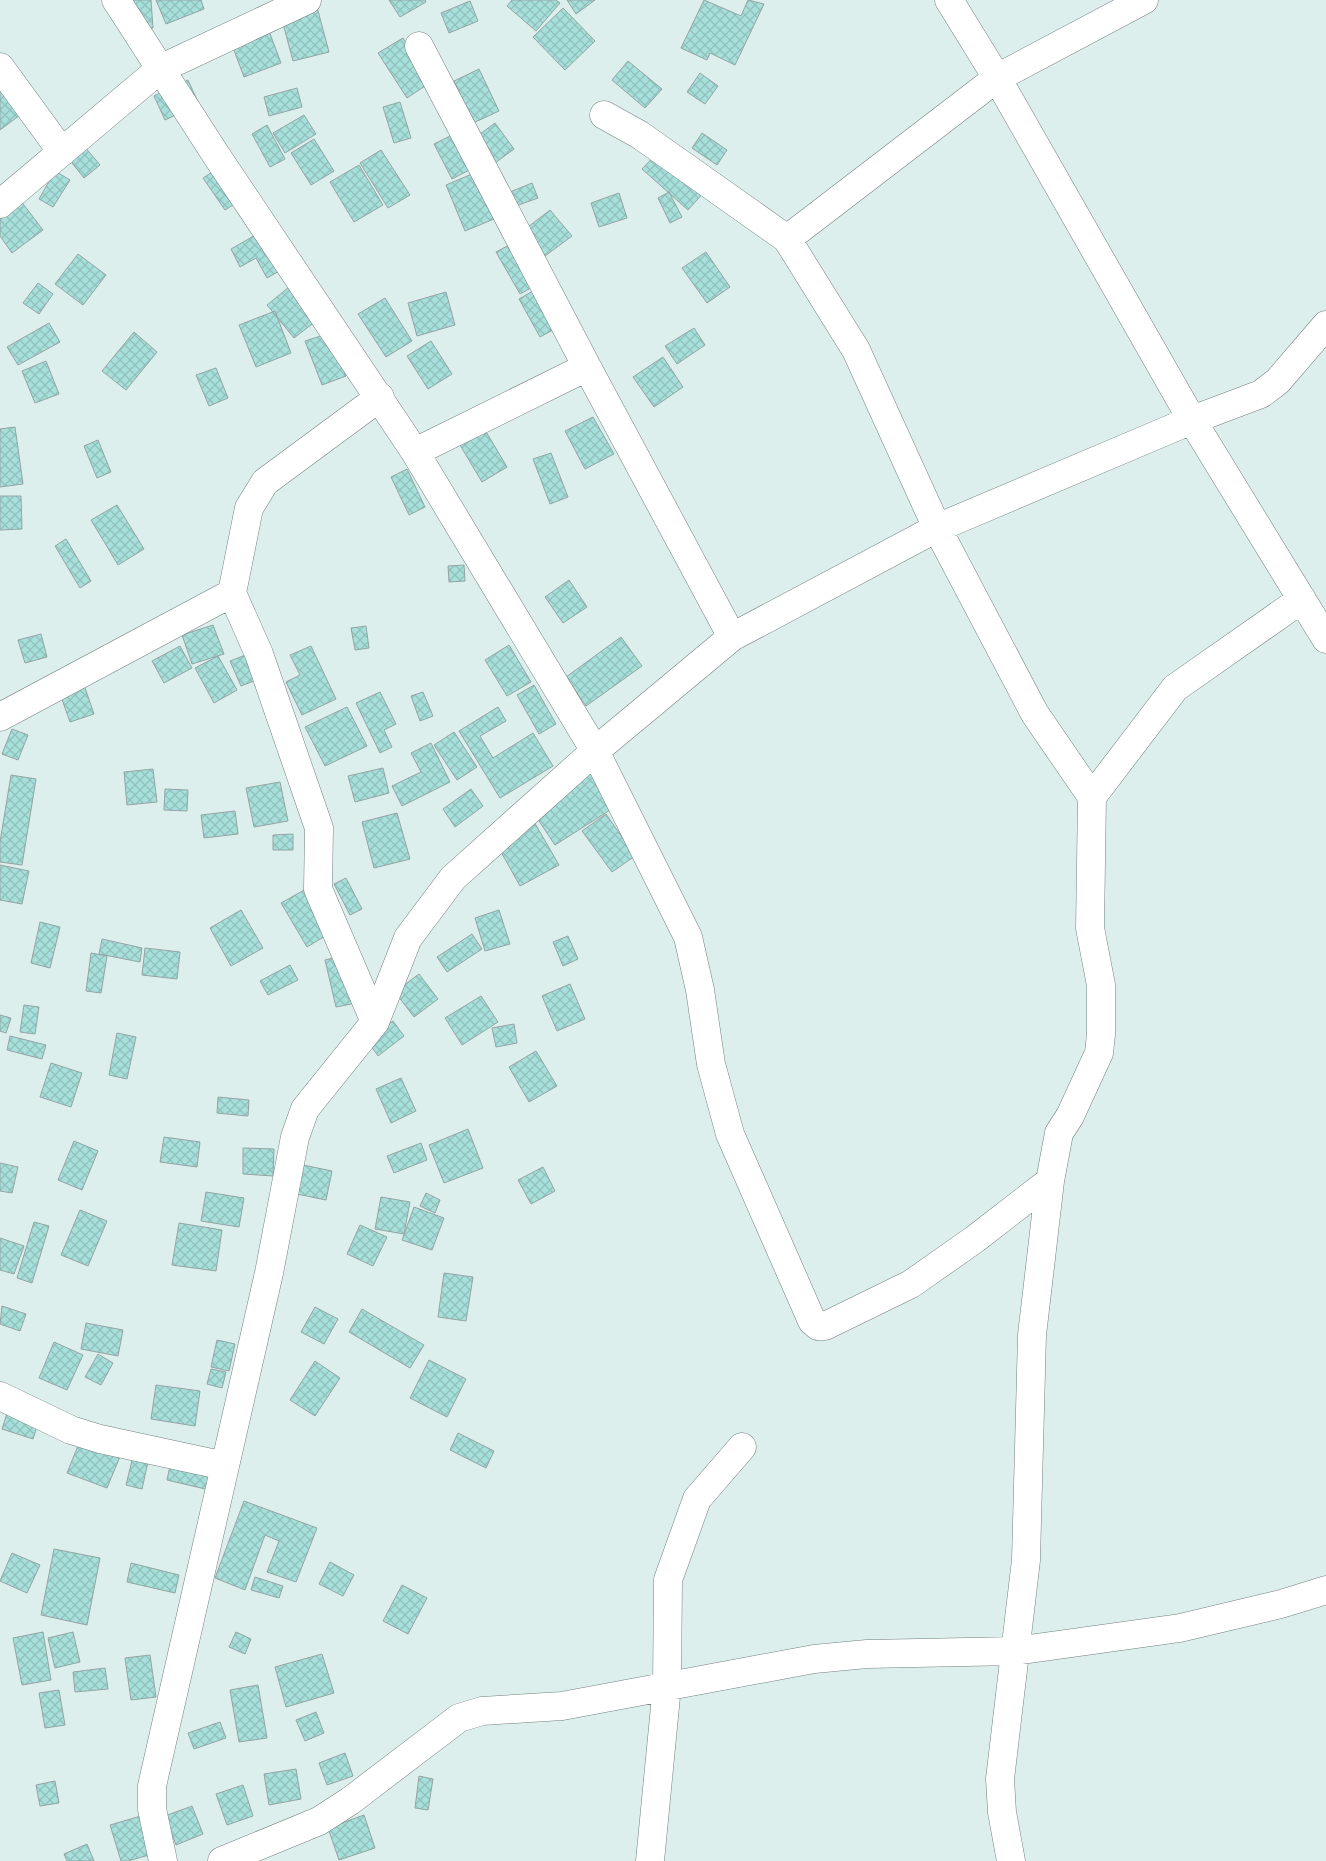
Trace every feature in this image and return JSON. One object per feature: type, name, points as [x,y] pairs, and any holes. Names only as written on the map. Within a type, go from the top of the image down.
[{"type":"street","points":[[116,0],[160,69],[380,397],[595,751],[688,937],[700,990],[711,1064],[730,1134],[812,1321],[818,1326],[825,1326],[911,1284],[975,1239],[1050,1182]]},
{"type":"street","points":[[0,204],[160,69],[308,0]]},
{"type":"street","points":[[949,0],[997,78],[1192,420],[1326,639]]},
{"type":"street","points":[[787,239],[997,78],[1144,0]]},
{"type":"street","points":[[419,46],[587,367],[732,637]]},
{"type":"street","points":[[0,67],[62,152]]},
{"type":"street","points":[[604,115],[640,135],[787,239],[856,350],[937,528],[1035,714],[1092,797],[1090,928],[1101,985],[1102,1034],[1099,1053],[1070,1116],[1059,1133],[1050,1182],[1032,1335],[1026,1560],[1000,1779],[1002,1812],[1012,1861]]},
{"type":"street","points":[[163,1861],[152,1809],[152,1786],[270,1273],[295,1137],[305,1109],[375,1022],[408,938],[453,878],[595,751],[732,637],[937,528],[1192,420],[1261,394],[1278,381],[1326,325]]},
{"type":"street","points":[[415,452],[587,367]]},
{"type":"street","points":[[375,1022],[318,889],[319,828],[259,654],[232,593],[249,508],[265,482],[380,397]]},
{"type":"street","points":[[0,717],[232,593]]},
{"type":"street","points":[[1092,797],[1174,688],[1302,599]]},
{"type":"street","points":[[0,1396],[71,1430],[100,1439],[225,1466]]},
{"type":"street","points":[[650,1861],[667,1686],[668,1580],[697,1499],[742,1447]]},
{"type":"street","points":[[233,1859],[318,1821],[350,1801],[459,1718],[482,1711],[562,1706],[814,1659],[867,1654],[1015,1651],[1180,1628],[1281,1604],[1326,1590]]},
{"type":"building","points":[[133,0],[151,0],[153,28],[134,29]]},
{"type":"building","points":[[156,0],[201,0],[204,9],[166,24]]},
{"type":"building","points":[[389,0],[425,0],[426,2],[400,17]]},
{"type":"building","points":[[512,0],[556,0],[560,3],[536,31],[507,6]]},
{"type":"building","points":[[567,0],[595,0],[576,14]]},
{"type":"building","points":[[704,0],[741,16],[748,0],[764,4],[735,65],[710,53],[707,60],[681,48]]},
{"type":"building","points":[[470,1],[478,21],[449,33],[441,13]]},
{"type":"building","points":[[317,7],[329,52],[293,61],[281,16]]},
{"type":"building","points":[[563,8],[595,41],[565,70],[533,37]]},
{"type":"building","points":[[266,23],[281,63],[244,77],[229,37]]},
{"type":"building","points":[[403,38],[431,82],[407,98],[378,53]]},
{"type":"building","points":[[628,61],[662,89],[645,108],[612,80]]},
{"type":"building","points":[[479,69],[499,111],[473,123],[454,81]]},
{"type":"building","points":[[700,73],[718,86],[705,104],[687,92]]},
{"type":"building","points":[[188,80],[199,104],[165,120],[154,96]]},
{"type":"building","points":[[0,87],[20,115],[0,130]]},
{"type":"building","points":[[297,88],[302,107],[269,116],[264,97]]},
{"type":"building","points":[[400,102],[411,138],[394,143],[383,107]]},
{"type":"building","points":[[304,115],[316,134],[285,153],[273,133]]},
{"type":"building","points":[[495,123],[514,149],[495,163],[476,137]]},
{"type":"building","points":[[267,125],[285,159],[270,167],[252,134]]},
{"type":"building","points":[[456,133],[475,167],[452,179],[434,144]]},
{"type":"building","points":[[702,133],[727,150],[717,165],[692,148]]},
{"type":"building","points":[[314,139],[334,171],[311,185],[291,153]]},
{"type":"building","points":[[79,140],[100,165],[84,178],[64,153]]},
{"type":"building","points":[[661,149],[706,190],[688,210],[642,169]]},
{"type":"building","points":[[381,150],[410,195],[388,208],[360,163]]},
{"type":"building","points":[[359,165],[383,205],[354,222],[330,182]]},
{"type":"building","points":[[217,169],[239,201],[225,210],[203,178]]},
{"type":"building","points":[[55,171],[70,180],[53,207],[39,199]]},
{"type":"building","points":[[479,171],[499,217],[465,231],[446,185]]},
{"type":"building","points":[[532,183],[538,198],[516,206],[510,192]]},
{"type":"building","points":[[669,192],[682,217],[670,223],[658,198]]},
{"type":"building","points":[[619,193],[627,218],[599,227],[591,203]]},
{"type":"building","points":[[17,196],[43,230],[12,253],[0,236],[0,209]]},
{"type":"building","points":[[550,210],[572,236],[545,256],[524,230]]},
{"type":"building","points":[[259,233],[281,270],[267,278],[256,258],[240,267],[231,249]]},
{"type":"building","points":[[513,243],[536,285],[520,294],[496,252]]},
{"type":"building","points":[[706,252],[730,287],[707,303],[682,268]]},
{"type":"building","points":[[78,254],[106,275],[83,305],[55,284]]},
{"type":"building","points":[[38,283],[53,294],[39,314],[23,303]]},
{"type":"building","points":[[289,287],[316,321],[294,338],[267,305]]},
{"type":"building","points":[[538,288],[560,326],[540,337],[519,299]]},
{"type":"building","points":[[446,292],[455,325],[417,336],[408,303]]},
{"type":"building","points":[[385,298],[412,341],[386,357],[358,314]]},
{"type":"building","points":[[275,311],[291,353],[256,367],[239,325]]},
{"type":"building","points":[[49,323],[60,342],[18,365],[7,347]]},
{"type":"building","points":[[694,328],[705,345],[677,364],[665,346]]},
{"type":"building","points":[[134,332],[157,352],[126,390],[102,371]]},
{"type":"building","points":[[330,333],[346,376],[322,385],[305,341]]},
{"type":"building","points":[[431,341],[452,374],[428,389],[407,356]]},
{"type":"building","points":[[663,357],[683,387],[654,407],[633,377]]},
{"type":"building","points":[[46,361],[59,394],[35,403],[22,371]]},
{"type":"building","points":[[216,368],[228,398],[209,406],[196,375]]},
{"type":"building","points":[[593,417],[614,454],[585,469],[565,431]]},
{"type":"building","points":[[482,425],[507,467],[482,482],[457,440]]},
{"type":"building","points":[[15,427],[23,484],[0,487],[0,429]]},
{"type":"building","points":[[98,440],[111,472],[97,478],[84,446]]},
{"type":"building","points":[[551,453],[568,497],[550,504],[533,459]]},
{"type":"building","points":[[407,469],[425,507],[409,515],[391,477]]},
{"type":"building","points":[[0,496],[21,496],[22,529],[0,530]]},
{"type":"building","points":[[117,505],[144,549],[118,565],[91,520]]},
{"type":"building","points":[[66,539],[91,581],[80,588],[55,546]]},
{"type":"building","points":[[464,565],[465,581],[449,582],[448,566]]},
{"type":"building","points":[[569,580],[587,607],[563,623],[545,597]]},
{"type":"building","points":[[213,625],[224,654],[192,664],[182,635]]},
{"type":"building","points":[[366,626],[369,648],[355,650],[351,628]]},
{"type":"building","points":[[41,634],[47,657],[25,663],[18,640]]},
{"type":"building","points":[[621,637],[642,666],[586,706],[566,677]]},
{"type":"building","points":[[509,645],[531,682],[507,696],[485,660]]},
{"type":"building","points":[[180,646],[192,668],[164,683],[152,661]]},
{"type":"building","points":[[311,646],[336,699],[302,715],[286,682],[300,675],[290,655]]},
{"type":"building","points":[[248,654],[259,679],[241,686],[230,661]]},
{"type":"building","points":[[218,656],[237,690],[214,703],[195,668]]},
{"type":"building","points":[[83,682],[94,714],[70,722],[59,691]]},
{"type":"building","points":[[534,685],[556,724],[539,734],[517,695]]},
{"type":"building","points":[[380,692],[396,724],[384,730],[392,747],[380,753],[356,703]]},
{"type":"building","points":[[423,692],[433,716],[420,721],[411,696]]},
{"type":"building","points":[[347,707],[367,746],[325,766],[305,727]]},
{"type":"building","points":[[498,707],[506,721],[480,736],[493,758],[533,733],[553,766],[500,798],[459,731]]},
{"type":"building","points":[[12,729],[28,735],[18,760],[2,754]]},
{"type":"building","points":[[454,732],[477,767],[457,780],[434,745]]},
{"type":"building","points":[[431,743],[450,782],[402,806],[392,786],[421,772],[411,753]]},
{"type":"building","points":[[383,768],[389,793],[355,802],[348,776]]},
{"type":"building","points":[[595,768],[618,805],[555,845],[531,809]]},
{"type":"building","points":[[153,769],[157,802],[127,805],[124,772]]},
{"type":"building","points":[[11,775],[36,779],[22,865],[0,862],[0,842]]},
{"type":"building","points":[[280,782],[288,821],[254,827],[246,788]]},
{"type":"building","points":[[165,789],[188,790],[187,811],[164,810]]},
{"type":"building","points":[[471,789],[483,806],[455,827],[443,809]]},
{"type":"building","points":[[235,811],[238,834],[204,838],[201,815]]},
{"type":"building","points":[[397,813],[410,859],[374,868],[362,822]]},
{"type":"building","points":[[529,813],[559,865],[520,886],[491,834]]},
{"type":"building","points":[[606,814],[635,856],[612,872],[582,831]]},
{"type":"building","points":[[293,834],[293,850],[273,850],[273,835]]},
{"type":"building","points":[[0,865],[29,871],[22,904],[0,900]]},
{"type":"building","points":[[346,878],[362,909],[350,915],[334,884]]},
{"type":"building","points":[[306,889],[332,932],[307,947],[281,903]]},
{"type":"building","points":[[241,910],[263,948],[231,966],[210,928]]},
{"type":"building","points":[[499,910],[510,944],[485,951],[475,918]]},
{"type":"building","points":[[40,922],[60,927],[50,968],[31,963]]},
{"type":"building","points":[[472,934],[482,949],[447,972],[437,957]]},
{"type":"building","points":[[568,936],[578,959],[563,966],[553,942]]},
{"type":"building","points":[[102,939],[142,948],[140,962],[99,954]]},
{"type":"building","points":[[145,948],[180,952],[177,979],[142,975]]},
{"type":"building","points":[[91,953],[107,956],[101,993],[86,991]]},
{"type":"building","points":[[345,955],[356,1003],[336,1007],[325,960]]},
{"type":"building","points":[[290,965],[298,980],[268,995],[260,981]]},
{"type":"building","points":[[419,974],[438,999],[414,1017],[395,992]]},
{"type":"building","points":[[570,984],[585,1019],[557,1031],[542,996]]},
{"type":"building","points":[[481,996],[498,1022],[462,1045],[445,1018]]},
{"type":"building","points":[[24,1005],[39,1007],[35,1034],[20,1032]]},
{"type":"building","points":[[0,1015],[11,1018],[6,1033],[0,1031]]},
{"type":"building","points":[[393,1021],[404,1036],[378,1056],[367,1040]]},
{"type":"building","points":[[514,1024],[517,1043],[496,1047],[492,1028]]},
{"type":"building","points":[[117,1033],[136,1037],[127,1079],[109,1075]]},
{"type":"building","points":[[10,1036],[46,1045],[42,1059],[7,1050]]},
{"type":"building","points":[[536,1051],[557,1086],[529,1102],[509,1067]]},
{"type":"building","points":[[51,1063],[82,1073],[71,1107],[40,1097]]},
{"type":"building","points":[[401,1078],[416,1111],[391,1123],[376,1089]]},
{"type":"building","points":[[218,1097],[249,1100],[248,1116],[217,1113]]},
{"type":"building","points":[[468,1129],[483,1168],[444,1183],[429,1145]]},
{"type":"building","points":[[164,1137],[200,1142],[197,1167],[160,1162]]},
{"type":"building","points":[[74,1141],[98,1151],[82,1190],[58,1180]]},
{"type":"building","points":[[421,1143],[427,1160],[394,1173],[387,1156]]},
{"type":"building","points":[[243,1148],[274,1149],[273,1176],[243,1174]]},
{"type":"building","points":[[0,1163],[18,1167],[12,1193],[0,1191]]},
{"type":"building","points":[[298,1164],[332,1171],[326,1200],[292,1193]]},
{"type":"building","points":[[543,1167],[555,1191],[531,1204],[518,1180]]},
{"type":"building","points":[[206,1192],[244,1198],[239,1227],[201,1221]]},
{"type":"building","points":[[426,1193],[440,1200],[435,1213],[420,1206]]},
{"type":"building","points":[[381,1197],[410,1202],[404,1234],[375,1229]]},
{"type":"building","points":[[414,1207],[444,1218],[432,1250],[402,1240]]},
{"type":"building","points":[[80,1210],[107,1221],[88,1266],[61,1255]]},
{"type":"building","points":[[34,1222],[49,1226],[32,1283],[17,1278]]},
{"type":"building","points":[[179,1223],[222,1230],[216,1271],[172,1265]]},
{"type":"building","points":[[360,1225],[387,1237],[373,1266],[347,1254]]},
{"type":"building","points":[[0,1238],[24,1246],[14,1274],[0,1270]]},
{"type":"building","points":[[444,1273],[473,1277],[466,1321],[438,1317]]},
{"type":"building","points":[[2,1306],[26,1314],[20,1331],[0,1324]]},
{"type":"building","points":[[315,1307],[338,1319],[324,1344],[301,1332]]},
{"type":"building","points":[[362,1309],[424,1345],[410,1368],[349,1332]]},
{"type":"building","points":[[86,1323],[123,1330],[118,1356],[81,1349]]},
{"type":"building","points":[[217,1340],[235,1344],[229,1371],[211,1367]]},
{"type":"building","points":[[54,1342],[83,1355],[67,1390],[39,1378]]},
{"type":"building","points":[[98,1354],[113,1363],[101,1385],[85,1377]]},
{"type":"building","points":[[429,1360],[466,1379],[447,1417],[410,1398]]},
{"type":"building","points":[[315,1361],[340,1378],[315,1416],[290,1400]]},
{"type":"building","points":[[211,1369],[226,1372],[222,1388],[207,1384]]},
{"type":"building","points":[[156,1385],[200,1391],[195,1426],[151,1419]]},
{"type":"building","points":[[11,1401],[42,1411],[33,1439],[2,1429]]},
{"type":"building","points":[[86,1426],[126,1442],[107,1488],[67,1473]]},
{"type":"building","points":[[458,1433],[494,1451],[486,1468],[450,1450]]},
{"type":"building","points":[[136,1444],[151,1448],[142,1489],[126,1485]]},
{"type":"building","points":[[173,1452],[225,1464],[218,1492],[167,1480]]},
{"type":"building","points":[[244,1501],[317,1528],[296,1582],[267,1572],[279,1541],[265,1535],[245,1590],[215,1578]]},
{"type":"building","points":[[54,1549],[100,1558],[87,1625],[41,1615]]},
{"type":"building","points":[[12,1553],[40,1565],[27,1593],[0,1581]]},
{"type":"building","points":[[330,1562],[354,1575],[343,1596],[319,1584]]},
{"type":"building","points":[[131,1563],[179,1575],[175,1593],[127,1582]]},
{"type":"building","points":[[255,1577],[283,1586],[279,1598],[251,1590]]},
{"type":"building","points":[[402,1585],[427,1598],[408,1634],[383,1621]]},
{"type":"building","points":[[43,1632],[51,1680],[22,1685],[13,1638]]},
{"type":"building","points":[[73,1632],[80,1662],[55,1668],[48,1638]]},
{"type":"building","points":[[236,1632],[251,1639],[245,1654],[229,1647]]},
{"type":"building","points":[[322,1654],[334,1693],[286,1707],[275,1667]]},
{"type":"building","points":[[150,1655],[156,1697],[131,1700],[125,1658]]},
{"type":"building","points":[[105,1668],[108,1689],[75,1692],[73,1672]]},
{"type":"building","points":[[258,1685],[267,1738],[239,1742],[230,1690]]},
{"type":"building","points":[[59,1690],[65,1725],[45,1728],[39,1693]]},
{"type":"building","points":[[316,1712],[324,1733],[305,1741],[296,1720]]},
{"type":"building","points":[[220,1722],[226,1738],[194,1749],[188,1733]]},
{"type":"building","points":[[345,1753],[353,1776],[327,1785],[319,1763]]},
{"type":"building","points":[[296,1769],[301,1799],[269,1805],[264,1774]]},
{"type":"building","points":[[419,1776],[433,1779],[428,1810],[415,1808]]},
{"type":"building","points":[[55,1781],[59,1803],[40,1806],[36,1785]]},
{"type":"building","points":[[243,1785],[253,1816],[227,1825],[216,1794]]},
{"type":"building","points":[[192,1806],[203,1834],[176,1845],[165,1816]]},
{"type":"building","points":[[151,1813],[163,1851],[128,1861],[121,1861],[110,1825]]},
{"type":"building","points":[[364,1815],[375,1848],[339,1860],[328,1828]]},
{"type":"building","points":[[87,1844],[94,1861],[67,1861],[64,1854]]}]
